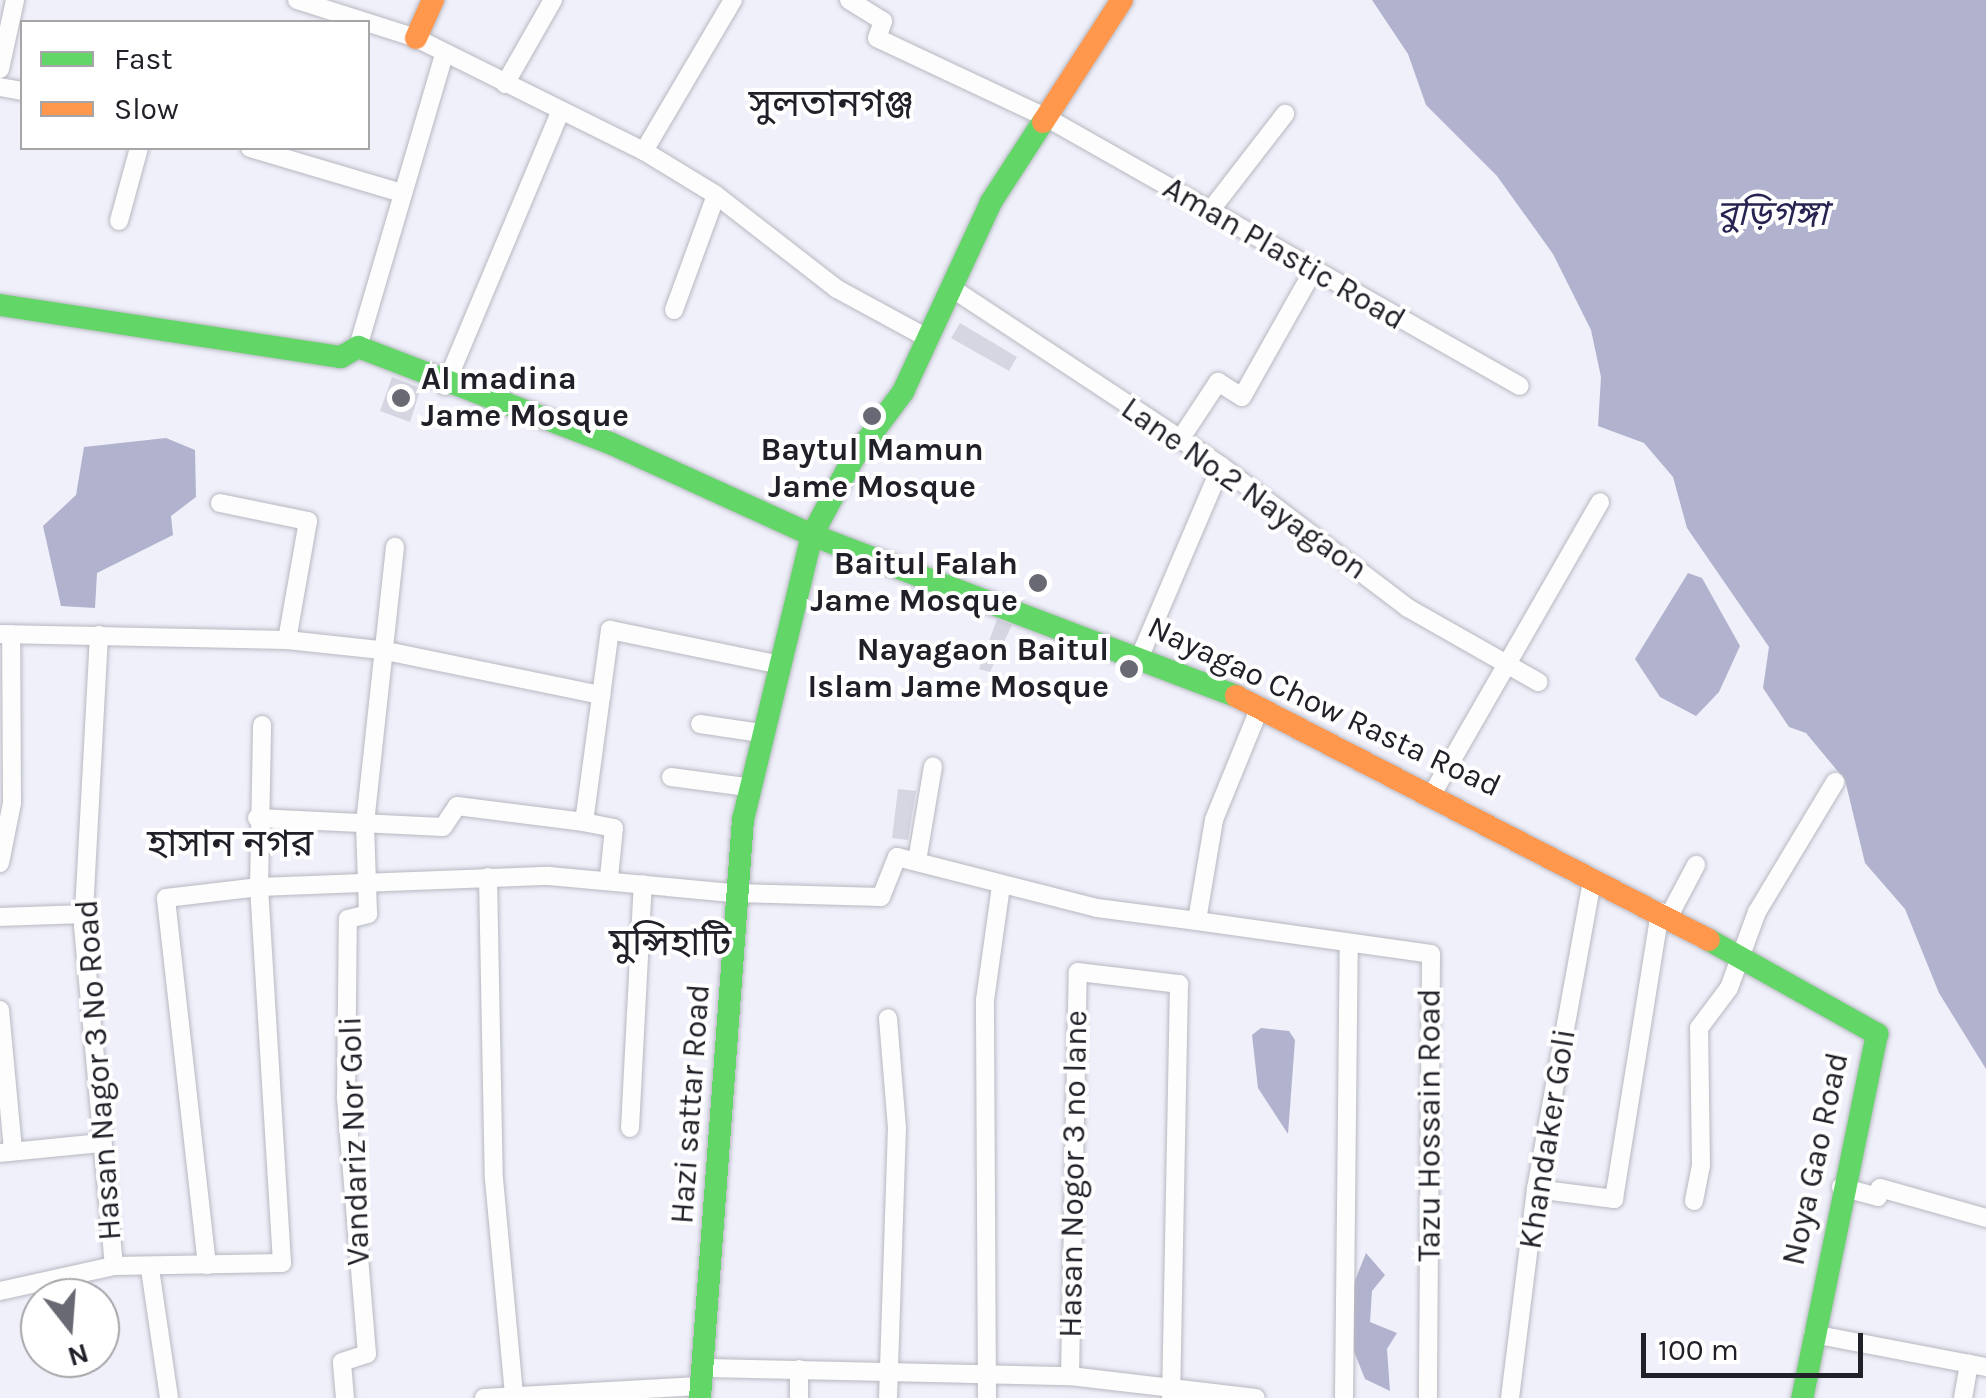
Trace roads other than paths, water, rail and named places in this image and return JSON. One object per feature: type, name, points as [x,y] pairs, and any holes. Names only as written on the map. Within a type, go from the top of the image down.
[{"type":"street","points":[[0,69],[15,0]]},
{"type":"street","points":[[296,0],[359,20]]},
{"type":"street","points":[[416,38],[433,0]]},
{"type":"street","points":[[505,84],[553,0]]},
{"type":"street","points":[[644,152],[733,0]]},
{"type":"street","name":"Aman Plastic Road","points":[[849,0],[883,21],[876,38],[1049,119],[1520,386]]},
{"type":"street","name":"Hazi sattar Road","points":[[702,1384],[735,893],[747,787],[812,536],[929,339],[991,202],[1049,119],[1122,0]]},
{"type":"street","points":[[370,23],[416,38],[644,152],[716,194],[865,307],[929,339]]},
{"type":"street","points":[[0,305],[162,327],[341,358],[358,347],[399,192],[444,55]]},
{"type":"street","points":[[446,386],[560,113]]},
{"type":"street","points":[[1210,211],[1285,114]]},
{"type":"street","points":[[120,221],[138,150]]},
{"type":"street","points":[[257,150],[399,192]]},
{"type":"street","points":[[674,310],[716,194]]},
{"type":"street","points":[[756,249],[769,234]]},
{"type":"street","points":[[1179,440],[1218,382],[1242,397],[1312,270]]},
{"type":"street","name":"Lane No.2 Nayagaon","points":[[953,290],[1221,466],[1408,608],[1538,682]]},
{"type":"street","name":"Nayagao Chow Rasta Road","points":[[358,347],[446,386],[610,443],[812,536],[1140,654],[1434,791],[1592,880],[1737,952]]},
{"type":"street","points":[[1140,654],[1221,466]]},
{"type":"street","points":[[1434,791],[1600,502]]},
{"type":"street","points":[[220,504],[308,521],[288,640]]},
{"type":"street","points":[[365,883],[364,823],[395,547]]},
{"type":"street","points":[[584,822],[610,630],[776,664]]},
{"type":"street","points":[[0,863],[12,803],[5,634],[288,640],[381,650],[601,695]]},
{"type":"street","name":"Hasan Nagor 3 No Road","points":[[99,635],[84,914],[100,1143],[114,1266]]},
{"type":"street","points":[[1197,921],[1218,806],[1260,707]]},
{"type":"street","points":[[700,724],[760,733]]},
{"type":"street","points":[[0,1291],[114,1266],[275,1265],[283,1256],[259,887],[262,725]]},
{"type":"street","points":[[213,1265],[166,898],[259,887],[609,877],[735,893],[881,897],[897,857],[918,861],[933,766]]},
{"type":"street","points":[[671,777],[747,787]]},
{"type":"street","points":[[1694,1201],[1701,1166],[1699,1028],[1730,988],[1737,952],[1835,782]]},
{"type":"street","points":[[258,818],[446,826],[457,806],[584,822],[614,828],[609,877]]},
{"type":"street","name":"Tazu Hossain Road","points":[[918,861],[1001,886],[1197,921],[1431,954],[1428,1398]]},
{"type":"street","points":[[1536,1189],[1614,1198],[1664,914],[1696,865]]},
{"type":"street","points":[[488,878],[494,1179],[521,1396]]},
{"type":"street","name":"Khandaker Goli","points":[[1510,1398],[1536,1189],[1592,880]]},
{"type":"street","name":"Vandariz Nor Goli","points":[[345,1398],[342,1362],[367,1354],[346,1096],[348,919],[366,916],[365,883]]},
{"type":"street","points":[[630,1128],[642,884]]},
{"type":"street","points":[[987,1398],[985,1000],[1001,886]]},
{"type":"street","points":[[0,922],[84,914]]},
{"type":"street","points":[[1344,1398],[1349,944]]},
{"type":"street","name":"Noya Gao Road","points":[[1737,952],[1877,1034],[1841,1187],[1802,1398]]},
{"type":"street","name":"Hasan Nogor 3 no lane","points":[[1060,1384],[1078,972],[1179,984],[1171,1392]]},
{"type":"street","points":[[0,1010],[7,1152],[100,1143]]},
{"type":"street","points":[[888,1018],[897,1128],[885,1368],[888,1398]]},
{"type":"street","points":[[1841,1187],[1878,1197],[1880,1188],[1986,1218]]},
{"type":"street","points":[[150,1268],[168,1398]]},
{"type":"street","points":[[1813,1334],[1978,1366],[1964,1398]]},
{"type":"street","points":[[484,1398],[702,1384],[799,1369],[885,1368],[1256,1398]]},
{"type":"street","points":[[799,1369],[799,1398]]},
{"type":"water","name":"বুড়িগঙ্গা","points":[[1372,0],[1986,0],[1986,1069],[1939,993],[1905,909],[1865,863],[1845,780],[1806,733],[1789,727],[1763,688],[1769,647],[1687,528],[1673,477],[1644,443],[1598,426],[1601,377],[1591,330],[1553,254],[1497,176],[1426,105],[1408,54]]},
{"type":"water","points":[[166,438],[195,450],[196,497],[171,516],[173,535],[97,573],[95,608],[61,606],[43,526],[76,495],[84,447]]},
{"type":"water","points":[[1688,573],[1702,578],[1740,646],[1719,692],[1696,716],[1660,697],[1635,659]]},
{"type":"water","points":[[1261,1028],[1289,1031],[1295,1040],[1288,1134],[1258,1088],[1252,1035]]},
{"type":"water","points":[[1366,1253],[1385,1275],[1372,1291],[1370,1322],[1397,1333],[1387,1349],[1390,1391],[1365,1379],[1349,1339],[1352,1288]]},
{"type":"place","name":"Al madina Jame Mosque","points":[[401,398]]},
{"type":"place","name":"Baytul Mamun Jame Mosque","points":[[872,416]]},
{"type":"place","name":"Baitul Falah Jame Mosque","points":[[1038,583]]},
{"type":"place","name":"Nayagaon Baitul Islam Jame Mosque","points":[[1129,669]]},
{"type":"district","name":"সুলতানগঞ্জ","points":[[831,104]]},
{"type":"district","name":"হাসান নগর","points":[[230,844]]},
{"type":"district","name":"মুন্সিহাটি","points":[[670,943]]}]
